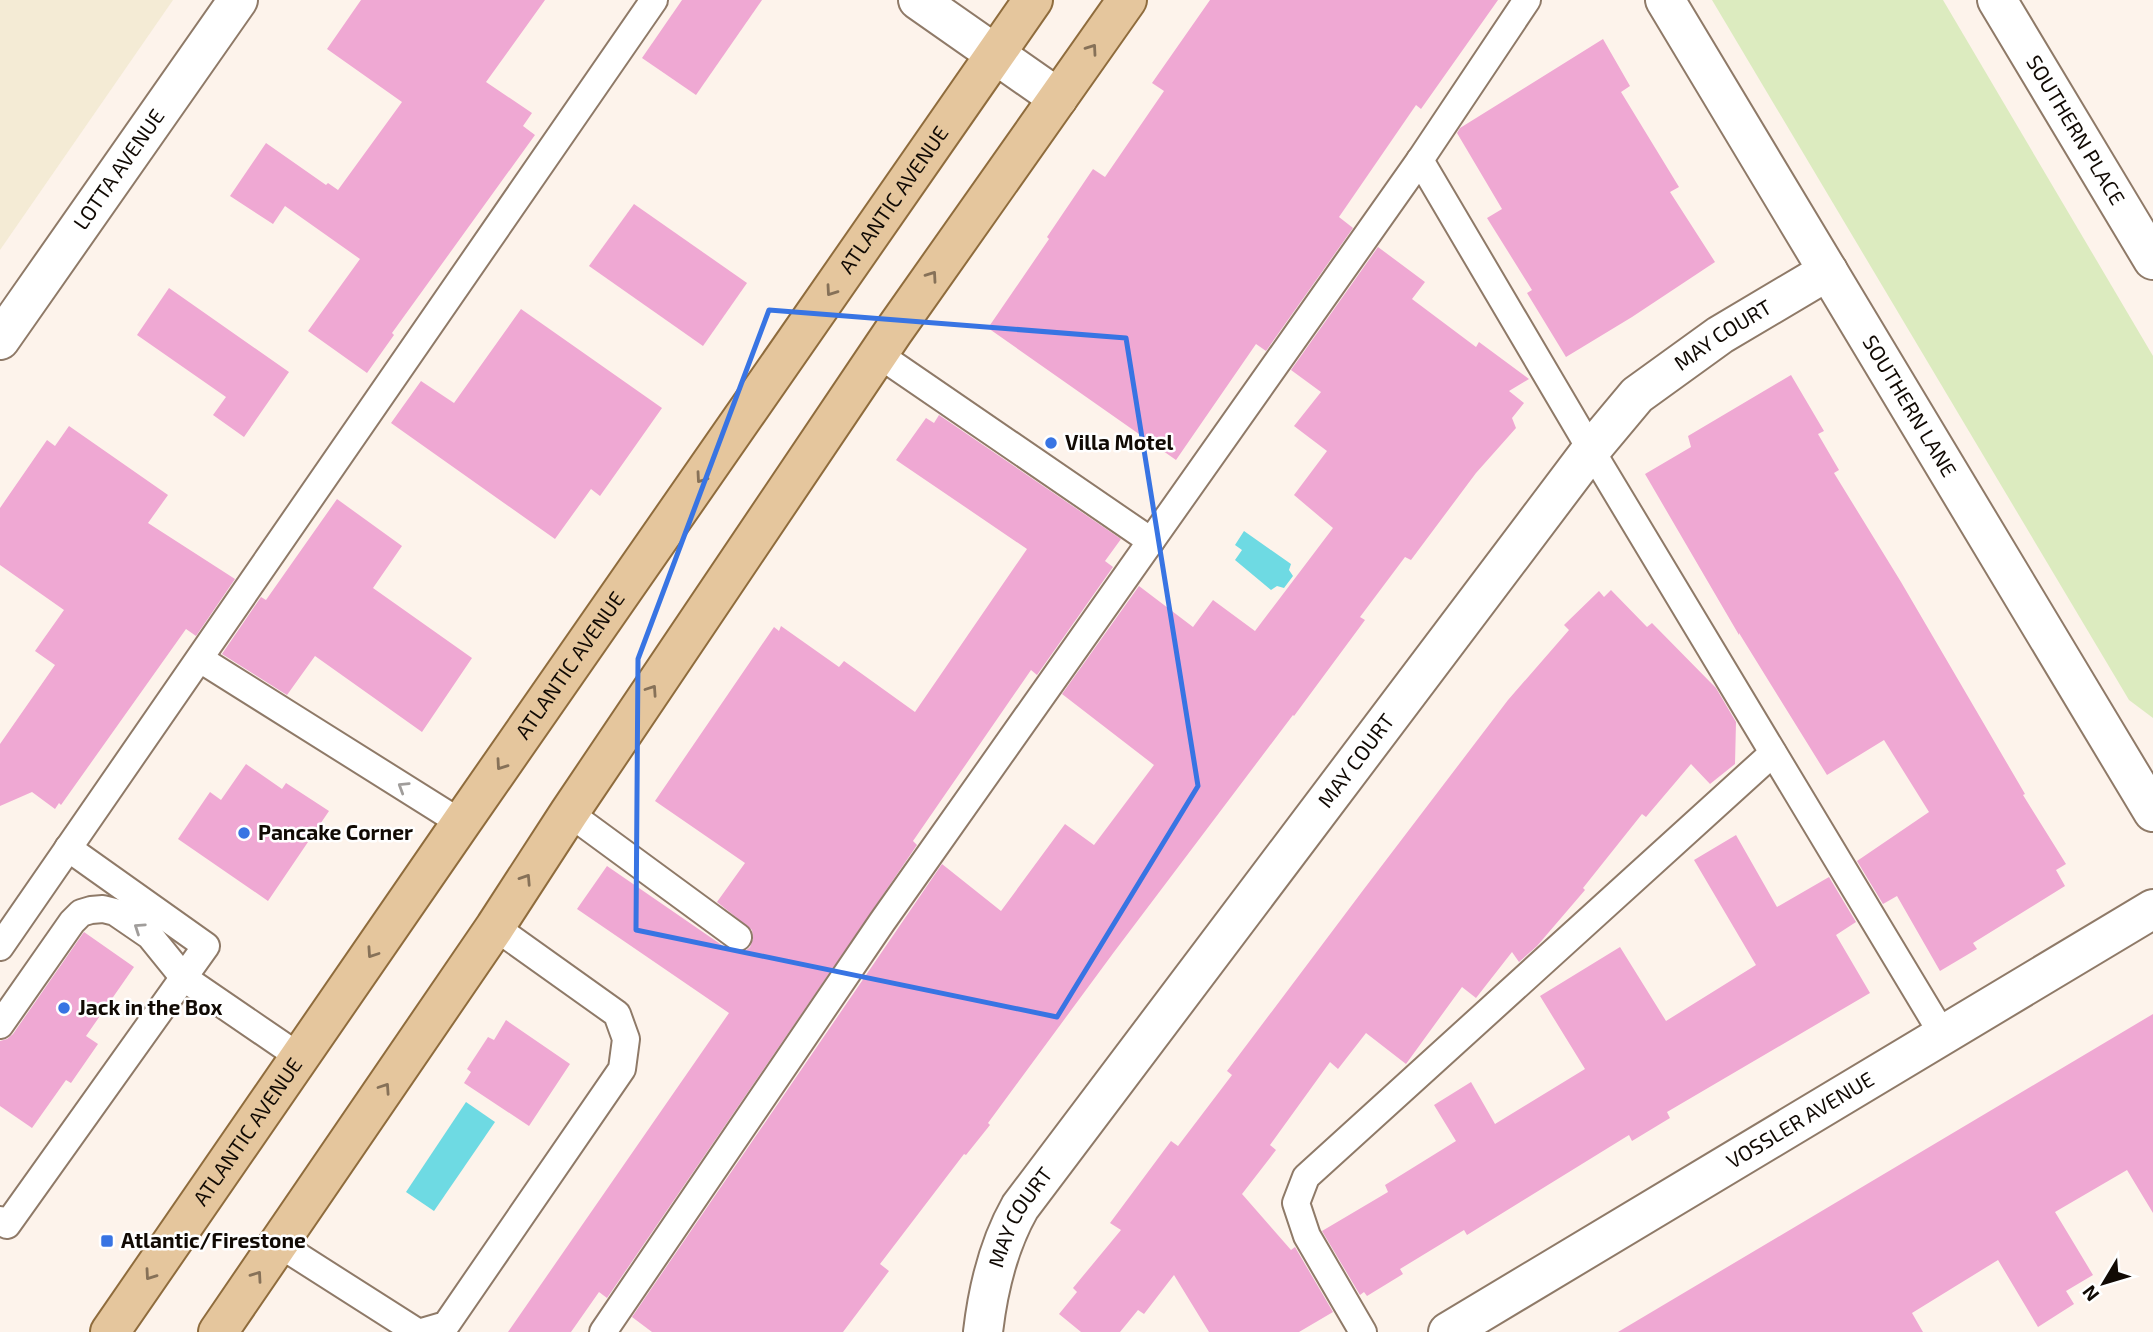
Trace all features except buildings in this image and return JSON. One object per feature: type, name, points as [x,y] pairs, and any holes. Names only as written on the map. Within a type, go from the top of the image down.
[{"type":"main road","name":"ATLANTIC AVENUE","points":[[110,1332],[301,1058],[460,823],[1033,0]]},
{"type":"main road","points":[[218,1332],[495,927],[878,354],[1127,0]]},
{"type":"street","name":"LOTTA AVENUE","points":[[0,340],[238,0]]},
{"type":"street","points":[[918,0],[1058,98]]},
{"type":"street","name":"SOUTHERN LANE","points":[[1665,0],[2153,812]]},
{"type":"street","name":"SOUTHERN PLACE","points":[[1997,0],[2153,260]]},
{"type":"street","name":"MAY COURT","points":[[983,1332],[986,1304],[1006,1230],[1020,1207],[1591,450],[1637,395],[1720,335],[1828,271]]},
{"type":"street","name":"VOSSLER AVENUE","points":[[1448,1332],[2153,909]]},
{"type":"lane","points":[[0,947],[654,0]]},
{"type":"lane","points":[[603,1332],[881,922],[1420,160],[1527,0]]},
{"type":"lane","points":[[1420,160],[1943,1035]]},
{"type":"lane","points":[[878,354],[1151,541]]},
{"type":"lane","points":[[200,659],[460,823]]},
{"type":"lane","points":[[1363,1332],[1307,1236],[1296,1203],[1306,1177],[1773,753]]},
{"type":"lane","points":[[569,813],[738,937]]},
{"type":"lane","points":[[0,1220],[7,1224],[206,946],[68,848]]},
{"type":"lane","points":[[0,1025],[72,922],[81,914],[103,909],[115,912],[150,936],[184,978],[301,1058]]},
{"type":"lane","points":[[279,1244],[419,1332],[446,1325],[622,1069],[626,1039],[617,1014],[495,927]]},
{"type":"highlighted area","points":[[769,310],[1126,338],[1198,786],[1057,1017],[636,930],[638,659]]},
{"type":"shaded area","points":[[0,0],[173,0],[0,250]]},
{"type":"green space","points":[[1712,0],[1943,0],[2153,356],[2153,718],[2129,700]]},
{"type":"water","points":[[1244,531],[1291,564],[1289,570],[1293,576],[1284,588],[1277,586],[1271,590],[1235,560],[1242,550],[1235,545]]},
{"type":"water","points":[[466,1102],[495,1122],[434,1211],[406,1192]]},
{"type":"place","name":"Villa Motel","points":[[1051,443]]},
{"type":"place","name":"Pancake Corner","points":[[244,833]]},
{"type":"place","name":"Jack in the Box","points":[[64,1008]]},
{"type":"place","name":"Atlantic/Firestone","points":[[107,1241]]}]
